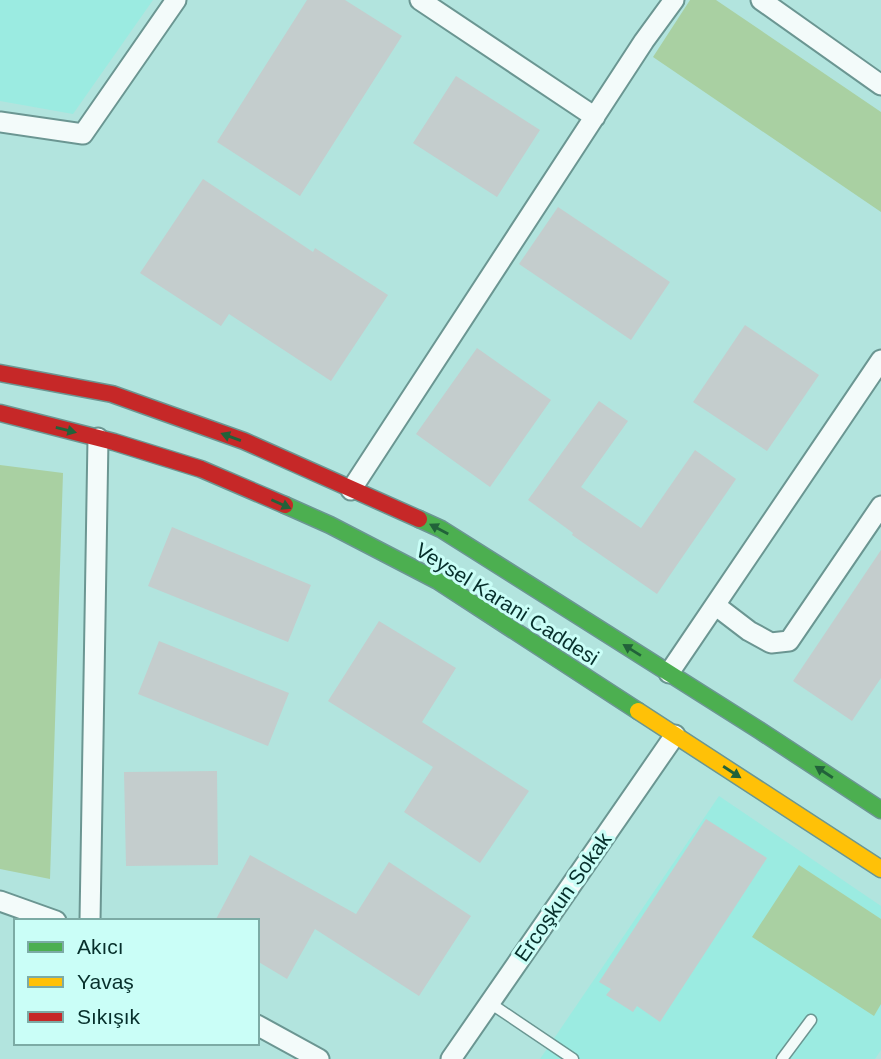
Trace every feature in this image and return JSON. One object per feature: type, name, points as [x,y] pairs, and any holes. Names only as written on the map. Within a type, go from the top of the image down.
[{"type":"main road","name":"Veysel Karani Caddesi","points":[[0,373],[112,394],[243,441],[441,529],[881,810]]},
{"type":"main road","name":"Veysel Karani Caddesi","points":[[0,413],[98,438],[201,469],[330,525],[438,581],[881,869]]},
{"type":"street","points":[[0,122],[83,134],[176,0]]},
{"type":"street","points":[[420,0],[595,117]]},
{"type":"street","points":[[351,490],[644,41],[674,0]]},
{"type":"street","points":[[761,0],[881,85]]},
{"type":"street","points":[[669,673],[881,360]]},
{"type":"street","points":[[90,919],[98,438]]},
{"type":"street","points":[[715,605],[749,631],[771,643],[789,642],[881,506]]},
{"type":"street","name":"Ercoşkun Sokak","points":[[451,1059],[675,735]]},
{"type":"street","points":[[0,901],[50,919]]},
{"type":"street","points":[[259,1026],[319,1059]]},
{"type":"lane","points":[[490,1003],[573,1059]]},
{"type":"lane","points":[[782,1059],[811,1020]]},
{"type":"shaded area","points":[[0,0],[153,0],[73,114],[0,101]]},
{"type":"shaded area","points":[[690,0],[716,0],[881,112],[881,212],[653,57]]},
{"type":"shaded area","points":[[0,465],[63,473],[50,879],[0,869]]},
{"type":"shaded area","points":[[719,796],[881,906],[881,1050],[875,1059],[540,1059]]},
{"type":"shaded area","points":[[799,865],[881,919],[881,1004],[874,1016],[752,937]]},
{"type":"building","points":[[307,0],[345,0],[402,36],[300,196],[217,142]]},
{"type":"building","points":[[456,76],[540,130],[497,197],[413,143]]},
{"type":"building","points":[[203,179],[313,252],[315,248],[388,295],[331,381],[229,314],[221,326],[140,273]]},
{"type":"building","points":[[558,207],[670,282],[631,340],[519,264]]},
{"type":"building","points":[[745,325],[819,375],[767,451],[693,402]]},
{"type":"building","points":[[477,348],[551,400],[490,487],[416,434]]},
{"type":"building","points":[[599,401],[628,421],[581,487],[641,528],[695,450],[736,479],[657,594],[572,535],[573,533],[528,500]]},
{"type":"building","points":[[172,527],[311,585],[288,642],[148,586]]},
{"type":"building","points":[[881,550],[881,678],[852,721],[793,681]]},
{"type":"building","points":[[379,621],[456,668],[422,722],[529,791],[480,863],[404,812],[433,767],[328,701]]},
{"type":"building","points":[[159,641],[289,693],[268,746],[138,694]]},
{"type":"building","points":[[217,771],[218,865],[126,866],[124,772]]},
{"type":"building","points":[[706,819],[767,858],[660,1022],[637,1006],[633,1012],[606,995],[611,989],[599,982]]},
{"type":"building","points":[[250,855],[356,914],[389,862],[471,916],[419,996],[315,929],[287,979],[259,962],[259,919],[216,919]]},
{"type":"traffic: fast","points":[[285,505],[330,525],[438,581],[638,711]]},
{"type":"traffic: fast","points":[[419,519],[441,529],[881,810]]},
{"type":"traffic: slow","points":[[638,711],[881,869]]},
{"type":"traffic: jam","points":[[0,373],[112,394],[244,441],[419,519]]},
{"type":"traffic: jam","points":[[0,413],[114,442],[201,469],[285,505]]}]
